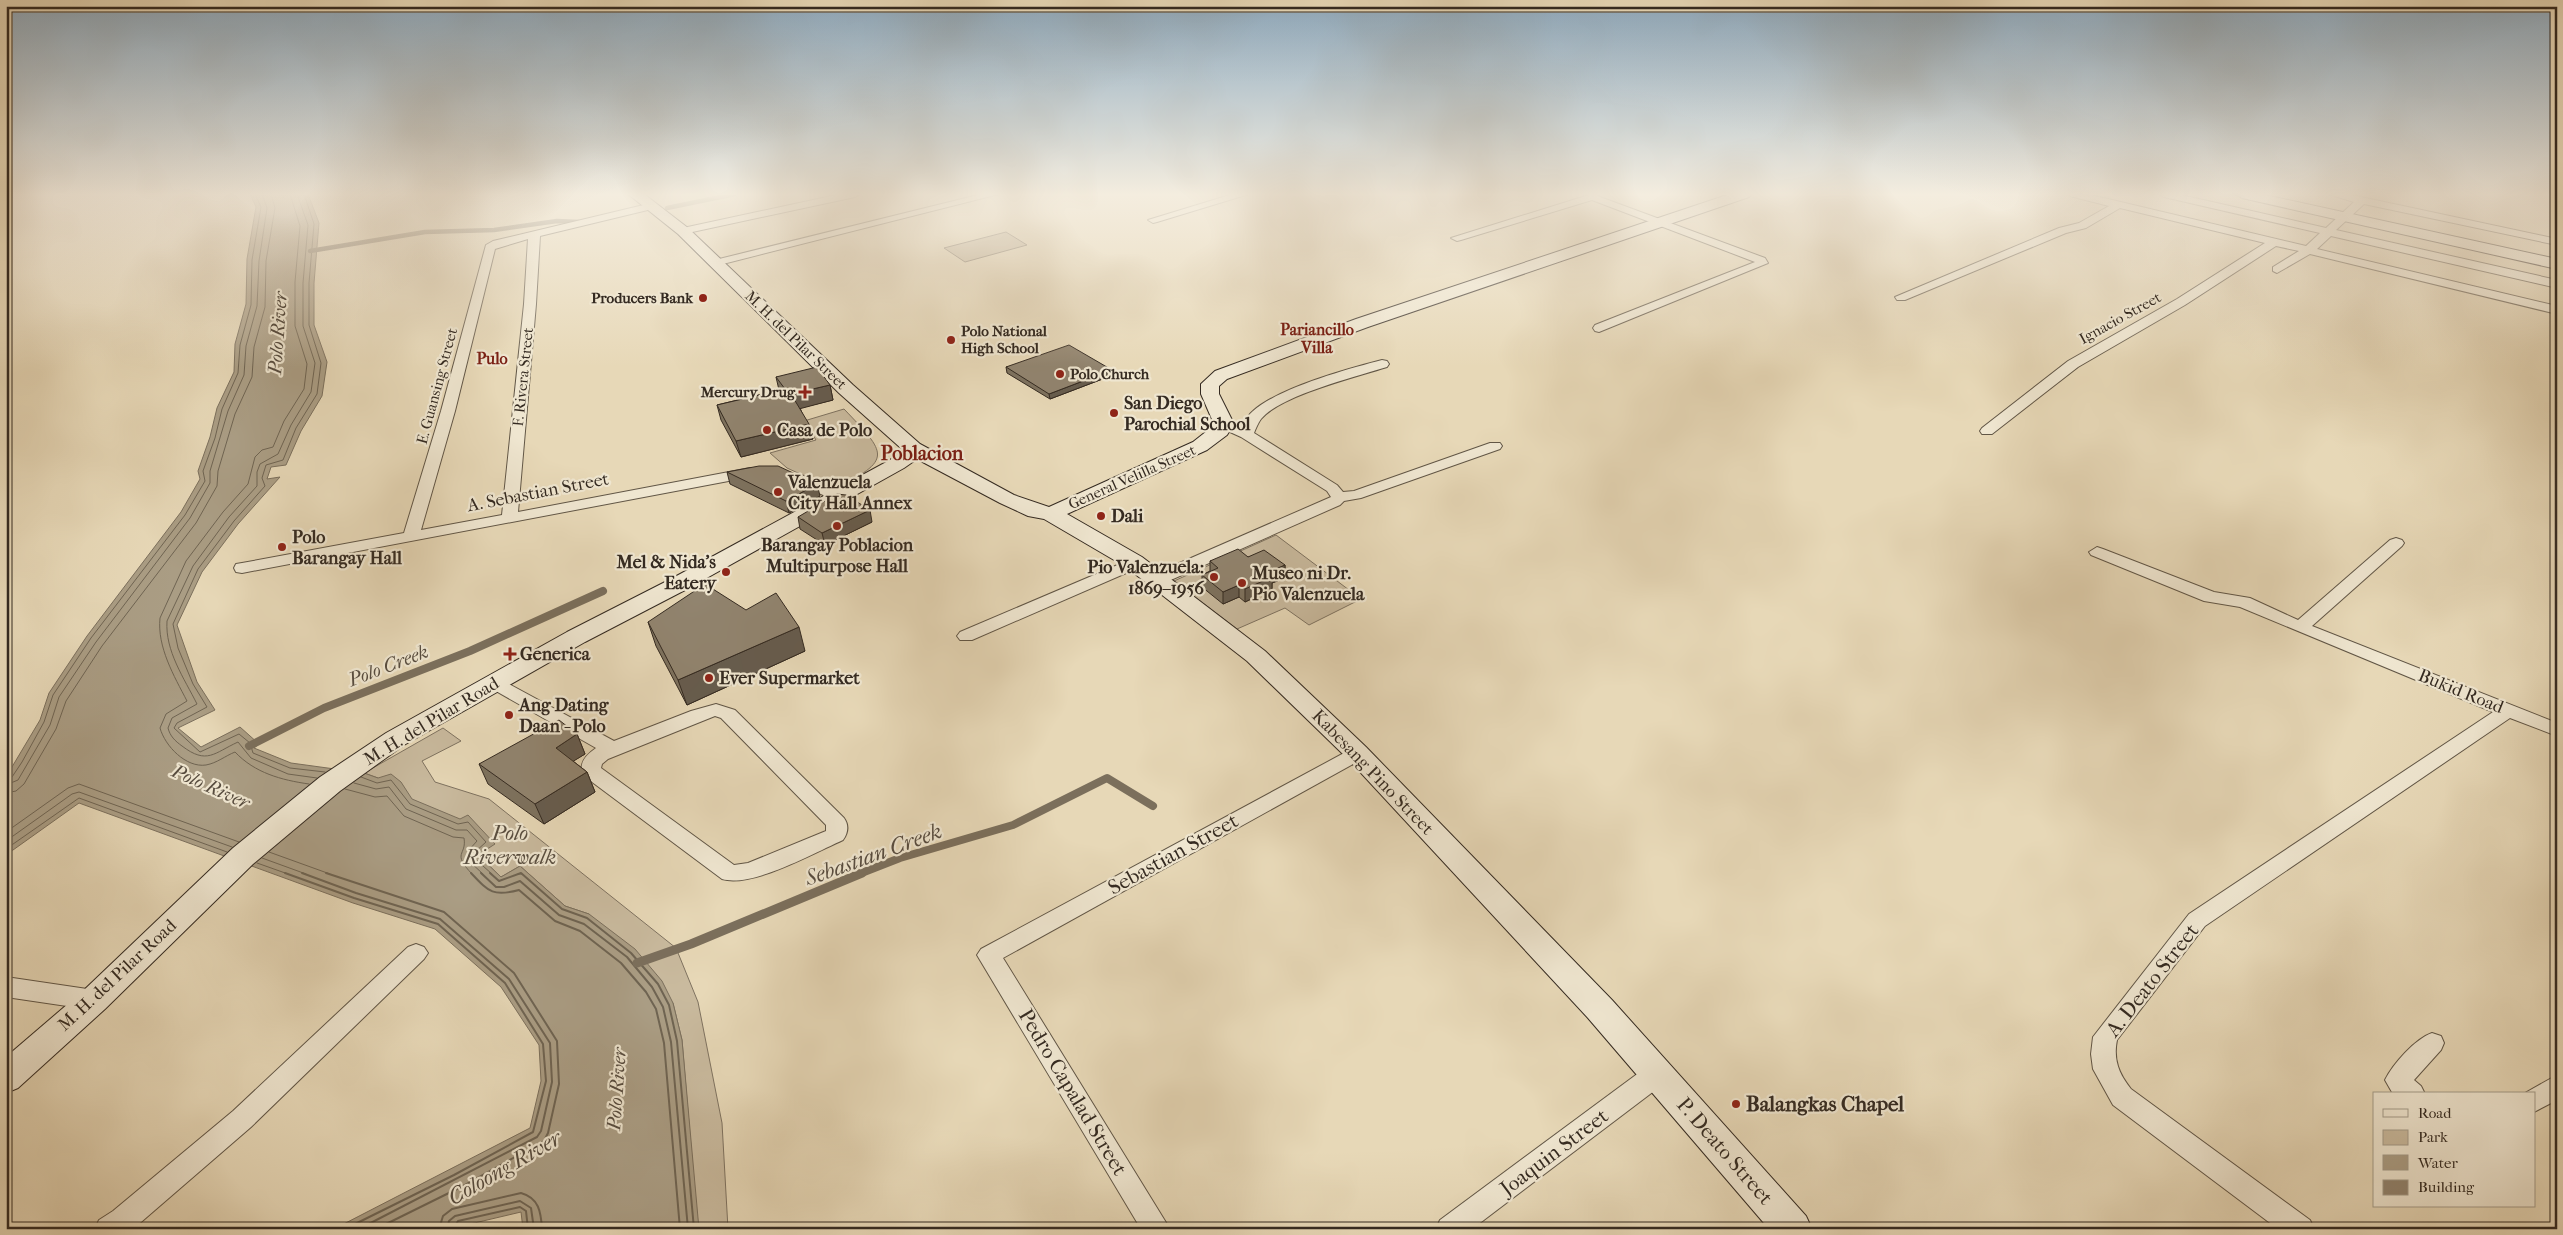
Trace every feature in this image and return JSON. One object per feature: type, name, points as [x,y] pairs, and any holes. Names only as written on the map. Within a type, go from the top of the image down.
[{"type":"main road","name":"M. H. del Pilar Street","points":[[704,252],[846,388],[913,448]]},
{"type":"main road","points":[[1224,424],[1210,394],[1210,384],[1221,375],[1362,323],[1576,252]]},
{"type":"main road","points":[[2502,252],[2557,264]]},
{"type":"main road","name":"General Velilla Street","points":[[1050,514],[1200,446],[1220,431],[1224,424]]},
{"type":"main road","points":[[913,448],[1007,499],[1036,512],[1050,514]]},
{"type":"main road","name":"M. H. del Pilar Road","points":[[6,1078],[94,1000],[243,856],[330,784],[395,739],[494,682],[906,458],[913,448]]},
{"type":"main road","name":"Kabesang Pino Street","points":[[1050,514],[1158,579],[1256,656],[1357,753],[1600,1009],[1657,1074]]},
{"type":"main road","name":"P. Deato Street","points":[[1657,1074],[1793,1229]]},
{"type":"street","name":"E. Guansing Street","points":[[411,536],[448,411],[488,252]]},
{"type":"street","name":"F. Rivera Street","points":[[508,518],[515,473],[515,451],[530,304],[533,252]]},
{"type":"street","points":[[715,263],[761,252]]},
{"type":"street","points":[[1598,328],[1762,263],[1756,257],[1741,252]]},
{"type":"street","points":[[1901,297],[2011,252]]},
{"type":"street","name":"Ignacio Street","points":[[1988,430],[2072,364],[2181,302],[2259,252]]},
{"type":"street","points":[[2277,269],[2306,252]]},
{"type":"street","points":[[2316,252],[2557,310]]},
{"type":"street","points":[[2414,252],[2557,284]]},
{"type":"street","points":[[1246,434],[1258,414],[1278,402],[1320,385],[1382,364]]},
{"type":"street","points":[[1224,424],[1246,434],[1332,488],[1338,497]]},
{"type":"street","points":[[1158,579],[1334,502],[1338,497],[1356,495],[1495,446]]},
{"type":"street","name":"A. Sebastian Street","points":[[242,568],[762,471]]},
{"type":"street","points":[[784,472],[837,496]]},
{"type":"street","points":[[2300,627],[2396,543]]},
{"type":"street","name":"Bukid Road","points":[[2097,552],[2210,597],[2244,602],[2300,627],[2557,730]]},
{"type":"street","points":[[966,636],[1134,563]]},
{"type":"street","points":[[494,682],[612,749]]},
{"type":"street","points":[[716,710],[723,712],[837,823],[838,831],[831,838],[751,872],[730,873],[590,771],[596,758],[612,749],[698,714],[716,710]]},
{"type":"street","name":"A. Deato Street","points":[[2300,1229],[2122,1097],[2106,1074],[2102,1061],[2105,1037],[2197,920],[2509,710]]},
{"type":"street","name":"Sebastian Street","points":[[989,955],[1357,753]]},
{"type":"street","points":[[109,1229],[123,1220],[242,1119],[416,953]]},
{"type":"street","name":"Pedro Capalad Street","points":[[989,955],[1156,1229]]},
{"type":"street","points":[[6,987],[94,1000]]},
{"type":"street","points":[[2410,1092],[2398,1080],[2432,1043]]},
{"type":"street","name":"Joaquin Street","points":[[1450,1229],[1657,1074]]},
{"type":"street","points":[[2536,1100],[2557,1086]]},
{"type":"green space","points":[[949,252],[1003,252],[965,262]]},
{"type":"green space","points":[[844,409],[869,436],[876,446],[878,455],[875,463],[853,479],[833,489],[787,468],[770,453],[816,440],[804,421]]},
{"type":"green space","name":"Museo ni Dr. Pio Valenzuela","points":[[1276,535],[1361,599],[1309,625],[1285,608],[1237,629],[1174,581]]},
{"type":"green space","name":"Polo Riverwalk","points":[[443,728],[461,741],[422,761],[435,782],[489,799],[676,948],[698,1002],[722,1123],[728,1229],[683,1229],[693,1172],[682,1040],[673,1003],[589,914],[565,906],[520,866],[501,877],[478,855],[487,849],[322,884],[378,778],[364,773]]},
{"type":"water","points":[[248,252],[317,252],[314,325],[327,362],[322,396],[301,431],[286,465],[271,467],[267,479],[280,477],[238,524],[202,572],[177,625],[197,682],[215,710],[178,728],[201,747],[240,727],[259,744],[254,748],[291,763],[364,773],[378,778],[391,774],[401,782],[412,799],[460,819],[468,815],[495,844],[478,855],[501,877],[520,866],[565,906],[589,914],[635,949],[662,981],[673,1003],[682,1040],[699,1229],[523,1229],[521,1212],[449,1229],[334,1229],[530,1128],[541,1081],[539,1045],[501,987],[435,929],[353,903],[79,803],[6,855],[6,777],[40,720],[49,693],[87,636],[181,512],[200,479],[198,471],[210,437],[217,408],[234,372],[235,344],[246,304]]},
{"type":"building","name":"Polo Church","points":[[1069,345],[1112,370],[1049,394],[1006,367]]},
{"type":"building","points":[[817,367],[830,385],[791,394],[809,424],[736,441],[717,405],[785,389],[776,377]]},
{"type":"building","points":[[759,466],[778,466],[817,484],[786,501],[727,472]]},
{"type":"building","points":[[837,494],[846,495],[870,510],[822,533],[798,517]]},
{"type":"building","points":[[1238,549],[1248,557],[1264,550],[1285,565],[1266,573],[1272,577],[1245,589],[1239,585],[1223,592],[1202,575],[1218,568],[1210,561]]},
{"type":"building","points":[[705,584],[746,610],[776,593],[799,627],[678,680],[648,622]]},
{"type":"building","points":[[559,720],[577,734],[556,748],[587,772],[535,804],[479,764]]},
{"type":"waterway","name":"Polo Creek","points":[[249,746],[324,708],[470,651],[603,591]]},
{"type":"waterway","name":"Sebastian Creek","points":[[859,874],[900,858],[1013,825],[1107,778],[1153,806]]},
{"type":"waterway","name":"Sebastian Creek","points":[[637,963],[691,944],[862,873]]},
{"type":"place","name":"Producers Bank","points":[[703,298]]},
{"type":"place","name":"Polo National High School","points":[[951,340]]},
{"type":"place","name":"Polo Church","points":[[1060,374]]},
{"type":"place","name":"Mercury Drug","points":[[805,392]]},
{"type":"place","name":"San Diego Parochial School","points":[[1114,413]]},
{"type":"place","name":"Casa de Polo","points":[[767,430]]},
{"type":"place","name":"Valenzuela City Hall Annex","points":[[778,492]]},
{"type":"place","name":"Dali","points":[[1101,516]]},
{"type":"place","name":"Barangay Poblacion Multipurpose Hall","points":[[837,526]]},
{"type":"place","name":"Polo Barangay Hall","points":[[282,547]]},
{"type":"place","name":"Mel & Nida's Eatery","points":[[726,572]]},
{"type":"place","name":"Pio Valenzuela: 1869–1956","points":[[1214,577]]},
{"type":"place","name":"Museo ni Dr. Pio Valenzuela","points":[[1242,583]]},
{"type":"place","name":"Generica","points":[[510,654]]},
{"type":"place","name":"Ever Supermarket","points":[[709,678]]},
{"type":"place","name":"Ang Dating Daan - Polo","points":[[509,715]]},
{"type":"place","name":"Balangkas Chapel","points":[[1736,1104]]},
{"type":"district","name":"Pariancillo Villa","points":[[1317,338]]},
{"type":"district","name":"Pulo","points":[[492,358]]},
{"type":"district","name":"Poblacion","points":[[922,453]]},
{"type":"water label","name":"Polo River","points":[[277,333]]},
{"type":"water label","name":"Polo River","points":[[211,786]]},
{"type":"water label","name":"Polo River","points":[[616,1089]]},
{"type":"water label","name":"Coloong River","points":[[504,1167]]}]
